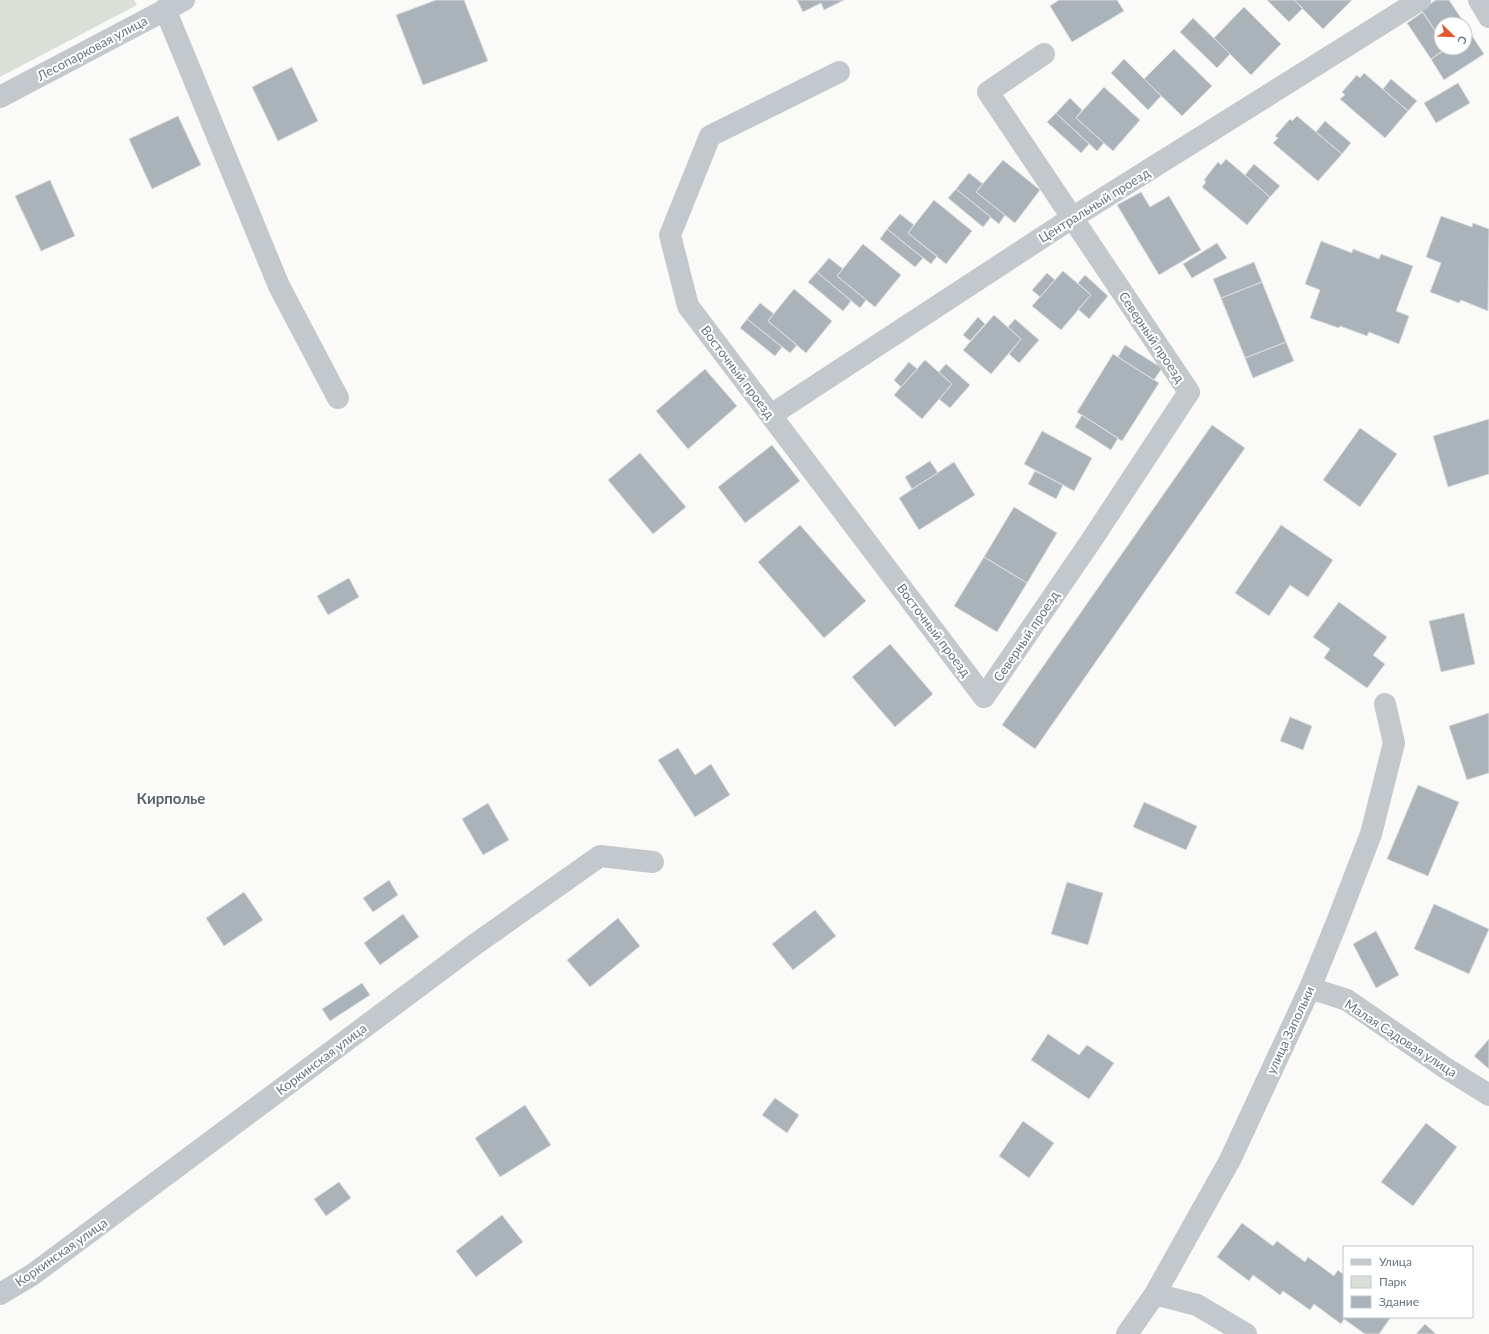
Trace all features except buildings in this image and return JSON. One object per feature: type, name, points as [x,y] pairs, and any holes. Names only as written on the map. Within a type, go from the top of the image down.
[{"type":"street","name":"Центральный проезд","points":[[770,415],[1072,218],[1420,0]]},
{"type":"street","points":[[1479,0],[1489,17]]},
{"type":"street","points":[[174,4],[279,286],[338,398]]},
{"type":"street","name":"Лесопарковая улица","points":[[0,97],[174,4]]},
{"type":"street","name":"Северный проезд","points":[[984,697],[1189,392],[988,92],[1044,54]]},
{"type":"street","name":"Восточный проезд","points":[[839,72],[710,136],[670,235],[688,306],[984,697]]},
{"type":"street","name":"улица Запольки","points":[[1128,1334],[1155,1294],[1230,1160],[1310,988],[1371,834],[1394,743],[1385,704]]},
{"type":"street","name":"Коркинская улица","points":[[0,1294],[32,1276],[470,948],[600,856],[653,862]]},
{"type":"street","name":"Малая Садовая улица","points":[[1310,988],[1347,1000],[1444,1067],[1489,1095]]},
{"type":"street","points":[[1155,1294],[1197,1305],[1246,1334]]},
{"type":"green space","points":[[0,0],[134,0],[137,5],[0,77]]},
{"type":"district","name":"Кирполье","points":[[171,799]]}]
